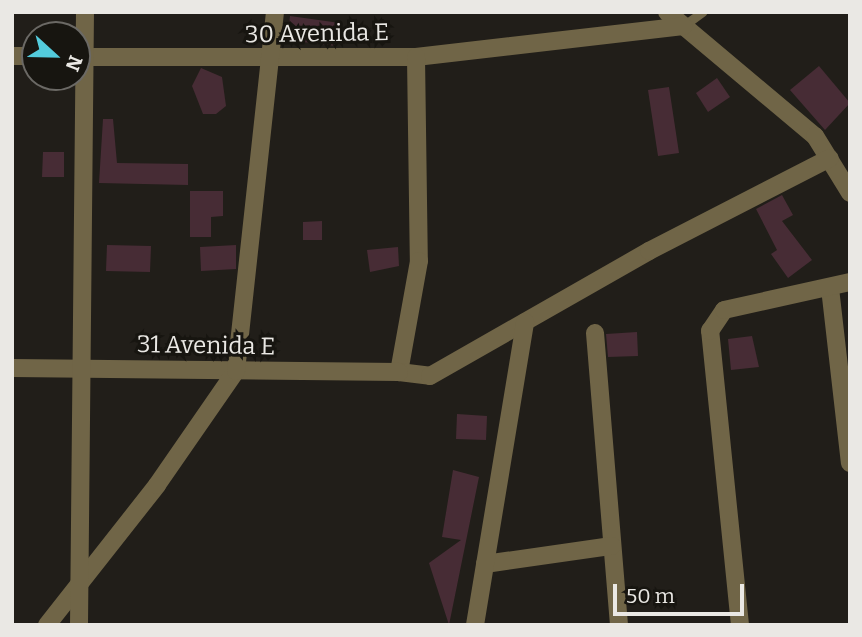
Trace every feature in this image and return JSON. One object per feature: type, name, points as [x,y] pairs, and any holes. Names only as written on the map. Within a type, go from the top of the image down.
[{"type":"street","points":[[47,625],[82,574],[157,485],[236,371],[275,12]]},
{"type":"street","points":[[667,12],[815,136],[850,193]]},
{"type":"street","name":"30 Avenida E","points":[[91,57],[416,57],[683,26]]},
{"type":"street","points":[[399,372],[419,261],[416,57]]},
{"type":"street","points":[[79,625],[82,574],[79,369],[81,91]]},
{"type":"street","name":"31 Avenida E","points":[[12,368],[399,372],[430,376],[830,158]]},
{"type":"street","points":[[740,625],[710,331],[724,310],[850,282]]},
{"type":"street","points":[[830,288],[850,463]]},
{"type":"street","points":[[475,625],[525,322]]},
{"type":"street","points":[[595,333],[620,625]]},
{"type":"street","points":[[485,564],[612,547]]},
{"type":"lane","points":[[683,26],[702,12]]},
{"type":"building","points":[[290,16],[340,23],[336,46],[287,40]]},
{"type":"building","points":[[819,66],[850,103],[825,130],[790,90]]},
{"type":"building","points":[[201,68],[222,77],[226,106],[216,114],[203,114],[192,86]]},
{"type":"building","points":[[717,78],[730,97],[708,112],[696,93]]},
{"type":"building","points":[[669,87],[679,153],[658,156],[648,90]]},
{"type":"building","points":[[103,119],[113,119],[117,163],[188,164],[188,185],[99,183]]},
{"type":"building","points":[[43,152],[64,152],[64,177],[42,177]]},
{"type":"building","points":[[190,191],[223,191],[223,216],[211,217],[211,237],[190,237]]},
{"type":"building","points":[[782,195],[793,215],[782,221],[812,260],[788,278],[771,254],[777,250],[756,209]]},
{"type":"building","points":[[322,221],[322,240],[303,240],[303,222]]},
{"type":"building","points":[[107,245],[151,246],[150,272],[106,271]]},
{"type":"building","points":[[236,245],[236,269],[201,271],[200,247]]},
{"type":"building","points":[[398,247],[399,266],[370,272],[367,250]]},
{"type":"building","points":[[637,332],[638,356],[608,357],[606,334]]},
{"type":"building","points":[[752,336],[759,367],[731,370],[728,339]]},
{"type":"building","points":[[457,414],[487,416],[486,440],[456,439]]},
{"type":"building","points":[[453,470],[479,477],[449,625],[429,563],[461,540],[442,537]]}]
